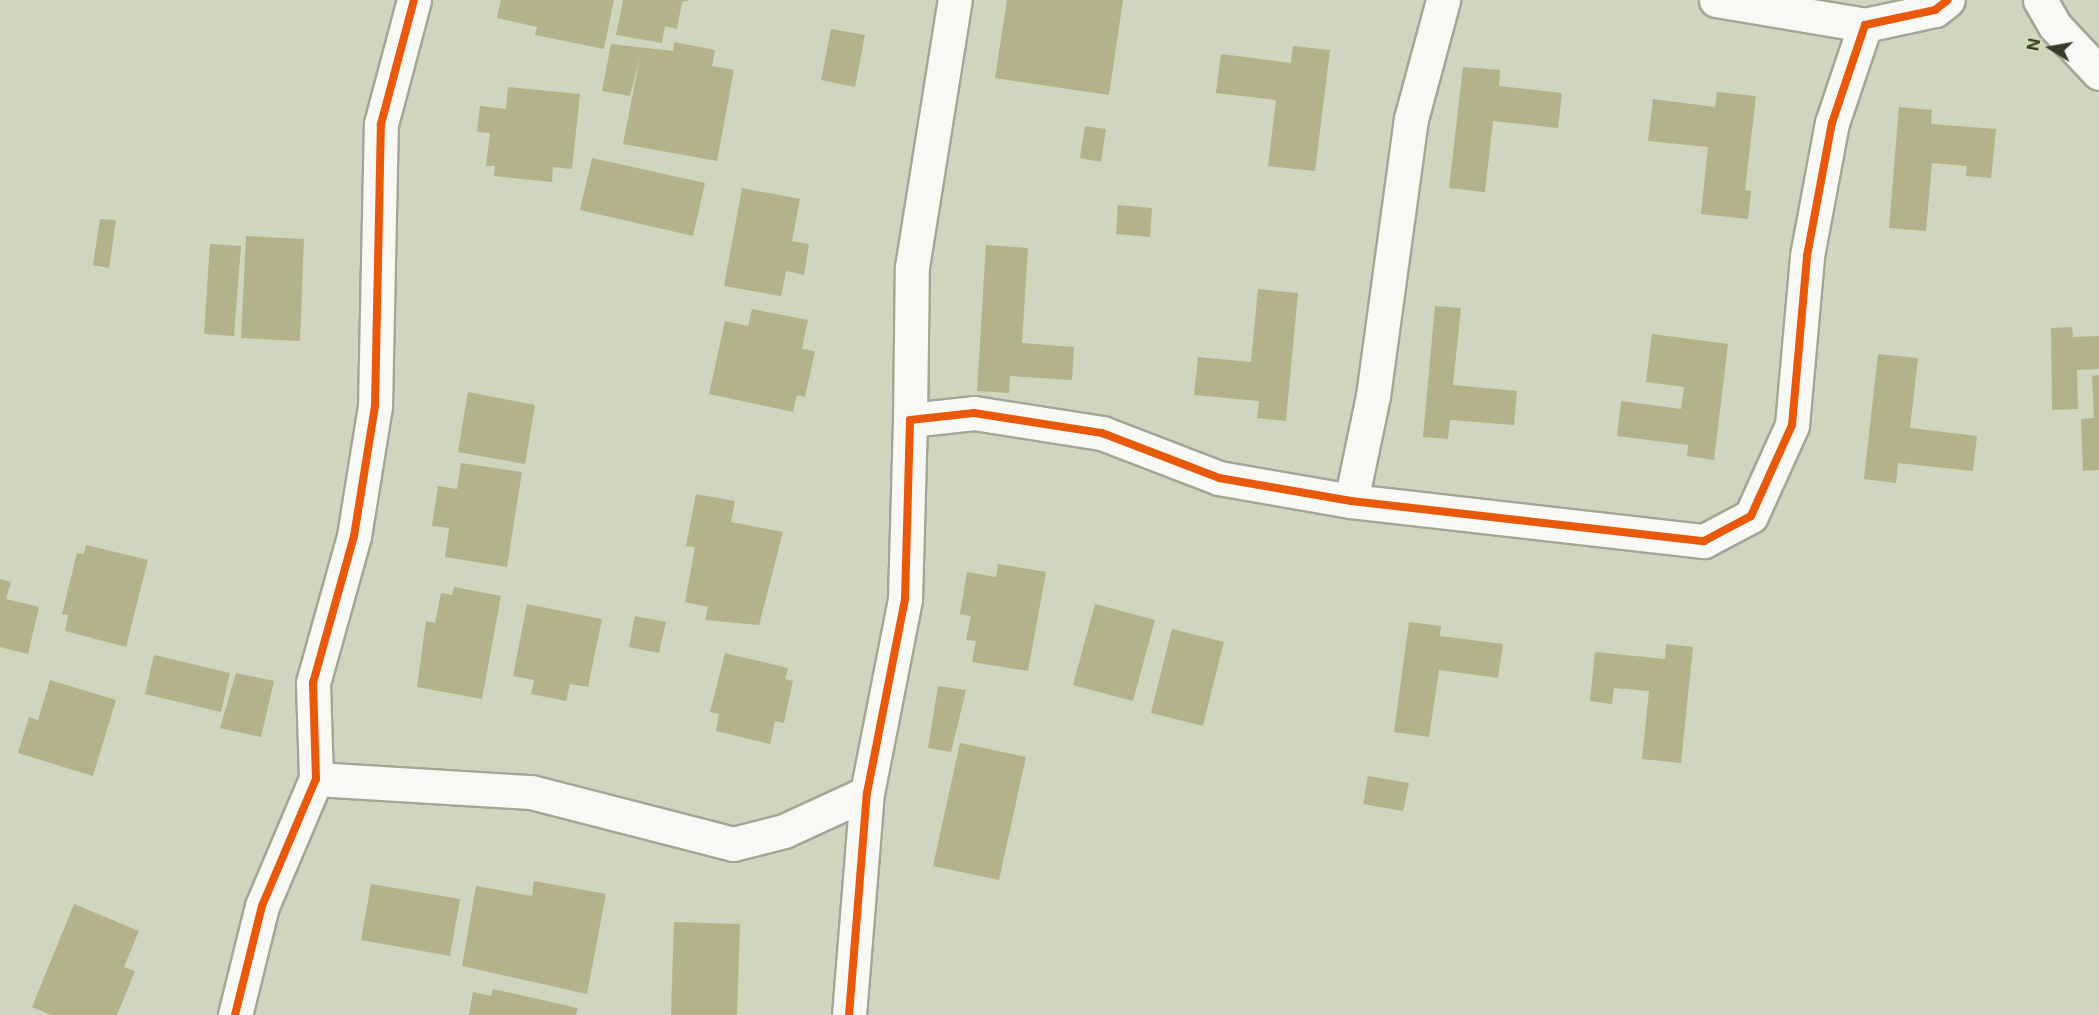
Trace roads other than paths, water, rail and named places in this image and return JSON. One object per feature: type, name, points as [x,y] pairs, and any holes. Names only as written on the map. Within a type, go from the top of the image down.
[{"type":"street","points":[[235,1015],[262,906],[316,778],[313,683],[354,536],[375,406],[381,124],[414,0]]},
{"type":"street","points":[[849,1015],[867,793],[905,599],[912,267],[955,0]]},
{"type":"street","points":[[1351,501],[1373,396],[1411,119],[1443,0]]},
{"type":"street","points":[[1716,0],[1865,25],[1935,10],[1948,0]]},
{"type":"street","points":[[2040,0],[2055,26],[2099,73]]},
{"type":"street","points":[[910,420],[974,413],[1102,433],[1219,478],[1351,501],[1704,542],[1751,516],[1792,425],[1807,256],[1832,123],[1865,25]]},
{"type":"street","points":[[316,778],[531,792],[734,844],[784,831],[867,793]]}]
